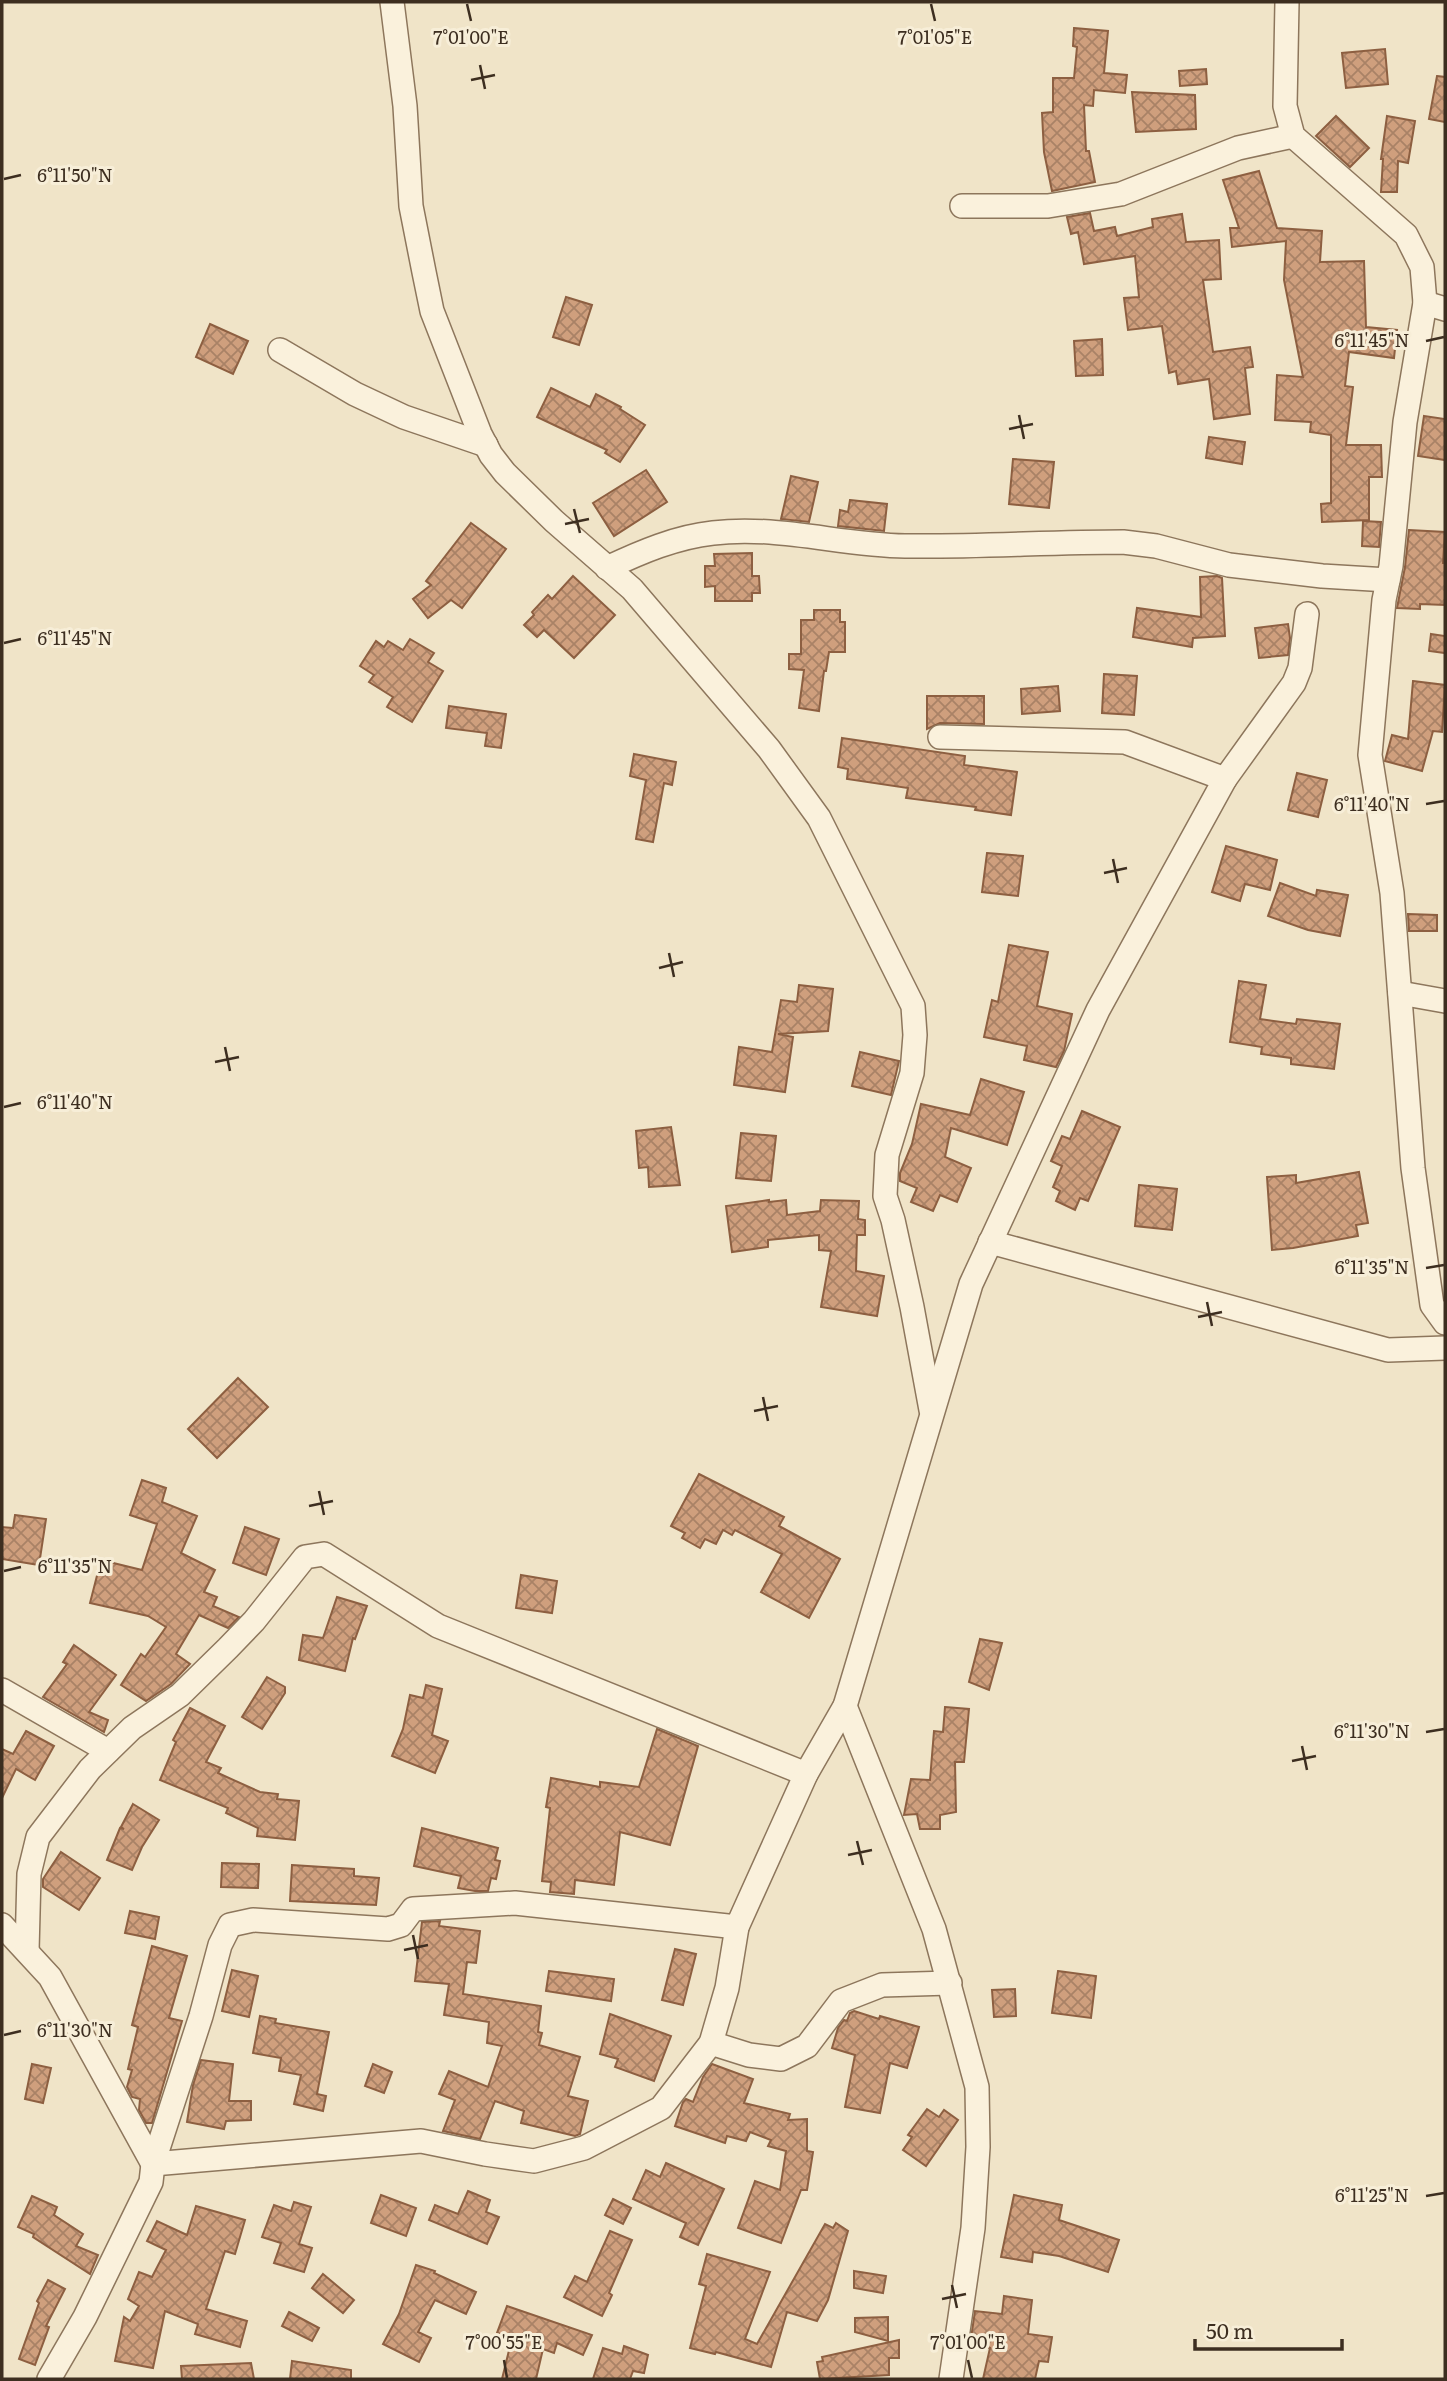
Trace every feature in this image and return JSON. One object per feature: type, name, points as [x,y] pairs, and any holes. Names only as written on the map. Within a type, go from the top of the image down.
[{"type":"street","points":[[391,2],[405,106],[411,206],[430,298],[465,399],[486,445],[505,473],[554,522],[632,589],[769,749],[819,818],[913,1006],[915,1035],[912,1073],[887,1155],[885,1196],[893,1220],[912,1307],[932,1414]]},
{"type":"street","points":[[1287,2],[1285,106],[1293,136],[1406,234],[1422,267],[1435,306],[1405,422],[1384,600],[1370,755],[1392,893],[1413,1168],[1432,1304],[1445,1323]]},
{"type":"street","points":[[962,206],[1048,206],[1121,194],[1238,148],[1293,136]]},
{"type":"street","points":[[280,350],[355,394],[404,417],[486,445]]},
{"type":"street","points":[[607,568],[675,540],[714,533],[753,531],[903,546],[1123,542],[1181,551],[1229,565],[1322,576],[1388,580]]},
{"type":"street","points":[[153,2164],[421,2141],[534,2161],[584,2148],[661,2108],[711,2043],[727,1988],[737,1927],[806,1774],[845,1706],[971,1284],[1098,1010],[1225,779],[1294,683],[1300,667],[1307,614]]},
{"type":"street","points":[[940,737],[1125,742],[1225,779]]},
{"type":"street","points":[[1400,993],[1445,1001]]},
{"type":"street","points":[[990,1242],[1388,1350],[1445,1349]]},
{"type":"street","points":[[27,1951],[29,1874],[38,1838],[90,1769],[132,1728],[180,1695],[228,1648],[254,1621],[306,1557],[324,1554],[438,1626],[806,1774]]},
{"type":"street","points":[[2,1690],[108,1751]]},
{"type":"street","points":[[845,1706],[933,1929],[977,2087],[978,2147],[973,2228],[951,2379]]},
{"type":"street","points":[[49,2379],[85,2316],[151,2182],[153,2164],[201,2016],[220,1945],[230,1925],[253,1920],[388,1929],[401,1925],[414,1909],[514,1903],[737,1927]]},
{"type":"street","points":[[2,1924],[50,1977],[153,2164]]},
{"type":"street","points":[[711,2043],[750,2055],[781,2059],[807,2046],[841,2001],[882,1985],[950,1983]]},
{"type":"building","points":[[1074,28],[1108,31],[1104,73],[1127,75],[1125,93],[1094,90],[1093,106],[1084,105],[1086,151],[1089,151],[1095,182],[1052,191],[1044,152],[1042,113],[1053,112],[1053,78],[1074,78],[1077,47],[1073,46]]},
{"type":"building","points":[[1385,49],[1388,84],[1346,88],[1342,53]]},
{"type":"building","points":[[1206,69],[1207,84],[1180,86],[1179,71]]},
{"type":"building","points":[[1437,76],[1445,77],[1445,122],[1429,119]]},
{"type":"building","points":[[1132,92],[1195,95],[1196,129],[1136,132]]},
{"type":"building","points":[[1336,116],[1369,148],[1350,167],[1316,136]]},
{"type":"building","points":[[1387,116],[1415,121],[1408,163],[1398,161],[1397,192],[1381,192],[1381,159]]},
{"type":"building","points":[[1259,171],[1277,228],[1322,231],[1320,262],[1364,261],[1366,327],[1397,330],[1394,358],[1349,352],[1345,386],[1353,387],[1346,445],[1381,445],[1382,477],[1369,477],[1369,520],[1322,522],[1321,504],[1331,503],[1331,435],[1310,432],[1311,422],[1275,420],[1277,375],[1303,377],[1284,280],[1286,241],[1232,247],[1230,228],[1239,228],[1223,180]]},
{"type":"building","points":[[1090,213],[1094,231],[1115,227],[1117,236],[1153,227],[1152,219],[1182,214],[1186,242],[1219,240],[1221,279],[1203,280],[1213,352],[1250,347],[1253,367],[1245,368],[1250,414],[1214,419],[1209,379],[1178,384],[1176,371],[1169,373],[1162,326],[1128,330],[1124,298],[1139,297],[1135,256],[1084,264],[1078,232],[1071,234],[1067,217]]},
{"type":"building","points":[[566,297],[592,305],[579,345],[553,337]]},
{"type":"building","points":[[210,324],[248,341],[233,374],[196,357]]},
{"type":"building","points":[[1102,339],[1103,375],[1076,376],[1074,341]]},
{"type":"building","points":[[551,388],[590,407],[596,394],[621,407],[620,409],[645,425],[620,462],[605,453],[607,450],[537,417]]},
{"type":"building","points":[[1424,416],[1445,419],[1445,460],[1418,456]]},
{"type":"building","points":[[1209,437],[1245,442],[1242,464],[1206,458]]},
{"type":"building","points":[[1013,459],[1054,462],[1049,508],[1009,504]]},
{"type":"building","points":[[646,470],[667,502],[614,536],[593,503]]},
{"type":"building","points":[[791,476],[818,482],[809,522],[781,519]]},
{"type":"building","points":[[850,500],[887,504],[884,531],[838,526],[840,510],[848,512]]},
{"type":"building","points":[[1363,521],[1381,522],[1379,547],[1362,546]]},
{"type":"building","points":[[471,523],[506,549],[462,608],[451,600],[428,618],[413,599],[431,585],[426,581]]},
{"type":"building","points":[[1409,530],[1445,532],[1445,605],[1420,604],[1420,609],[1397,608]]},
{"type":"building","points":[[752,553],[752,576],[759,576],[760,593],[752,593],[752,601],[715,601],[715,586],[705,587],[705,566],[715,566],[714,554]]},
{"type":"building","points":[[573,576],[615,615],[574,658],[544,630],[537,637],[524,625],[548,595],[552,599]]},
{"type":"building","points":[[1200,577],[1222,578],[1225,636],[1193,638],[1192,647],[1133,637],[1137,608],[1201,617]]},
{"type":"building","points":[[814,610],[840,610],[840,622],[845,622],[845,652],[829,652],[819,711],[799,708],[804,670],[789,669],[789,654],[801,654],[801,620],[814,620]]},
{"type":"building","points":[[1288,624],[1288,655],[1259,658],[1255,628]]},
{"type":"building","points":[[1431,634],[1445,636],[1445,653],[1429,651]]},
{"type":"building","points":[[410,639],[434,653],[428,662],[443,671],[412,722],[387,707],[393,697],[369,682],[374,675],[360,666],[376,641],[384,647],[388,641],[403,650]]},
{"type":"building","points":[[1104,674],[1137,676],[1134,715],[1102,713]]},
{"type":"building","points":[[1413,681],[1445,685],[1442,732],[1433,731],[1422,771],[1385,761],[1392,735],[1408,739]]},
{"type":"building","points":[[1058,686],[1060,711],[1022,714],[1021,689]]},
{"type":"building","points":[[927,696],[984,696],[984,724],[940,723],[927,729]]},
{"type":"building","points":[[449,706],[506,714],[501,748],[485,746],[487,733],[446,728]]},
{"type":"building","points":[[842,738],[965,756],[964,765],[1017,772],[1011,815],[975,810],[976,807],[906,798],[908,788],[847,779],[848,769],[838,767]]},
{"type":"building","points":[[634,754],[676,762],[672,785],[664,783],[653,842],[636,839],[646,780],[630,776]]},
{"type":"building","points":[[1297,773],[1327,780],[1318,817],[1288,810]]},
{"type":"building","points":[[1226,846],[1277,860],[1270,890],[1245,884],[1240,901],[1212,892]]},
{"type":"building","points":[[987,853],[1023,856],[1018,896],[982,892]]},
{"type":"building","points":[[1280,883],[1316,896],[1317,890],[1348,895],[1340,936],[1308,930],[1268,916]]},
{"type":"building","points":[[1408,914],[1437,915],[1437,931],[1409,931]]},
{"type":"building","points":[[1009,945],[1048,952],[1037,1006],[1072,1014],[1064,1051],[1056,1067],[1024,1060],[1027,1046],[984,1037],[992,1000],[998,1002]]},
{"type":"building","points":[[1239,981],[1266,985],[1260,1019],[1296,1024],[1297,1019],[1340,1024],[1334,1069],[1291,1064],[1291,1058],[1261,1054],[1262,1047],[1230,1042]]},
{"type":"building","points":[[799,985],[833,989],[828,1031],[778,1034],[793,1037],[785,1092],[734,1085],[739,1047],[772,1052],[781,1000],[797,1002]]},
{"type":"building","points":[[860,1052],[899,1061],[891,1095],[852,1086]]},
{"type":"building","points":[[981,1079],[1024,1092],[1007,1145],[951,1128],[945,1157],[971,1168],[957,1202],[940,1195],[933,1211],[911,1202],[917,1188],[900,1181],[900,1173],[912,1144],[921,1104],[970,1115]]},
{"type":"building","points":[[1082,1111],[1120,1127],[1088,1201],[1080,1198],[1075,1210],[1056,1201],[1060,1191],[1053,1187],[1062,1166],[1051,1161],[1062,1136],[1070,1139]]},
{"type":"building","points":[[671,1127],[680,1185],[649,1187],[648,1167],[639,1168],[636,1131]]},
{"type":"building","points":[[741,1133],[776,1136],[771,1181],[736,1178]]},
{"type":"building","points":[[1359,1172],[1368,1223],[1356,1225],[1358,1236],[1272,1250],[1267,1177],[1296,1175],[1296,1183]]},
{"type":"building","points":[[1139,1185],[1177,1189],[1172,1230],[1135,1226]]},
{"type":"building","points":[[786,1200],[787,1215],[820,1211],[821,1200],[859,1201],[858,1219],[865,1220],[865,1235],[857,1235],[856,1271],[884,1276],[877,1316],[821,1307],[831,1251],[819,1250],[819,1235],[768,1240],[768,1247],[732,1252],[726,1206]]},
{"type":"building","points":[[238,1378],[268,1407],[217,1458],[188,1429]]},
{"type":"building","points":[[699,1474],[784,1517],[779,1526],[840,1559],[809,1618],[761,1592],[782,1554],[735,1530],[732,1535],[723,1530],[716,1544],[705,1539],[700,1548],[682,1538],[685,1533],[671,1526]]},
{"type":"building","points":[[142,1480],[166,1488],[162,1502],[197,1516],[181,1553],[215,1570],[204,1592],[217,1597],[213,1606],[239,1617],[228,1628],[199,1615],[176,1654],[190,1664],[171,1684],[146,1701],[121,1685],[141,1654],[145,1657],[166,1627],[148,1616],[90,1603],[101,1560],[142,1570],[157,1524],[130,1515]]},
{"type":"building","points":[[15,1515],[46,1519],[39,1565],[2,1559],[2,1527],[13,1528]]},
{"type":"building","points":[[245,1527],[279,1539],[266,1575],[233,1563]]},
{"type":"building","points":[[521,1575],[557,1581],[552,1613],[516,1608]]},
{"type":"building","points":[[337,1597],[367,1606],[355,1639],[353,1638],[345,1671],[299,1660],[303,1635],[323,1638]]},
{"type":"building","points":[[980,1639],[1002,1643],[989,1690],[969,1682]]},
{"type":"building","points":[[74,1645],[116,1675],[89,1712],[108,1720],[104,1732],[43,1697],[67,1664],[63,1662]]},
{"type":"building","points":[[267,1677],[285,1687],[285,1693],[262,1729],[242,1717]]},
{"type":"building","points":[[426,1685],[442,1689],[432,1735],[448,1741],[435,1773],[392,1756],[403,1729],[410,1695],[423,1698]]},
{"type":"building","points":[[945,1707],[969,1709],[964,1762],[955,1762],[956,1812],[940,1815],[940,1829],[920,1829],[917,1814],[904,1815],[911,1779],[930,1780],[934,1731],[943,1732]]},
{"type":"building","points":[[190,1708],[225,1726],[206,1762],[221,1768],[218,1773],[260,1792],[278,1794],[277,1799],[299,1801],[295,1840],[257,1836],[258,1828],[226,1813],[228,1808],[160,1780],[176,1742],[173,1740]]},
{"type":"building","points":[[657,1729],[698,1746],[670,1845],[620,1832],[614,1885],[575,1880],[574,1894],[550,1892],[551,1882],[542,1881],[550,1808],[546,1807],[551,1778],[600,1787],[600,1782],[639,1787]]},
{"type":"building","points":[[26,1731],[54,1746],[35,1780],[16,1769],[2,1798],[2,1749],[13,1754]]},
{"type":"building","points":[[133,1804],[159,1820],[142,1847],[132,1870],[107,1860],[120,1828],[124,1829],[121,1827]]},
{"type":"building","points":[[422,1828],[498,1848],[495,1860],[500,1861],[496,1879],[491,1878],[488,1891],[458,1888],[461,1876],[414,1866]]},
{"type":"building","points":[[61,1852],[100,1878],[79,1910],[43,1887],[43,1879]]},
{"type":"building","points":[[222,1863],[259,1864],[258,1888],[221,1887]]},
{"type":"building","points":[[292,1865],[354,1869],[354,1876],[379,1878],[376,1905],[290,1901]]},
{"type":"building","points":[[130,1911],[159,1917],[155,1939],[125,1933]]},
{"type":"building","points":[[440,1921],[439,1926],[480,1931],[476,1963],[467,1962],[463,1994],[541,2006],[538,2032],[542,2033],[539,2045],[580,2057],[568,2096],[588,2101],[580,2134],[575,2136],[521,2123],[524,2111],[495,2101],[480,2139],[443,2131],[455,2100],[439,2094],[449,2071],[488,2087],[502,2046],[487,2043],[489,2022],[444,2015],[449,1984],[415,1981],[422,1922]]},
{"type":"building","points":[[152,1946],[187,1956],[169,2018],[182,2021],[152,2123],[146,2123],[139,2110],[140,2099],[132,2097],[127,2087],[132,2070],[128,2069],[138,2027],[132,2025]]},
{"type":"building","points":[[675,1949],[696,1954],[683,2005],[662,2000]]},
{"type":"building","points":[[232,1970],[258,1976],[249,2017],[222,2011]]},
{"type":"building","points":[[549,1971],[614,1979],[611,2001],[546,1991]]},
{"type":"building","points":[[1058,1971],[1096,1976],[1091,2018],[1052,2013]]},
{"type":"building","points":[[1015,1989],[1016,2016],[994,2017],[992,1990]]},
{"type":"building","points":[[854,2011],[919,2027],[907,2068],[890,2063],[880,2113],[845,2107],[855,2055],[832,2048],[838,2028]]},
{"type":"building","points":[[610,2014],[671,2036],[654,2081],[615,2067],[618,2059],[600,2054]]},
{"type":"building","points":[[260,2016],[276,2019],[275,2023],[329,2032],[317,2094],[326,2096],[323,2111],[294,2104],[301,2075],[279,2071],[281,2058],[253,2053]]},
{"type":"building","points":[[201,2060],[233,2064],[229,2101],[251,2101],[251,2120],[226,2121],[224,2129],[187,2122],[193,2085]]},
{"type":"building","points":[[32,2064],[51,2068],[43,2103],[25,2099]]},
{"type":"building","points":[[373,2064],[392,2072],[384,2093],[365,2086]]},
{"type":"building","points":[[712,2064],[753,2079],[744,2103],[790,2114],[788,2120],[807,2119],[807,2151],[813,2152],[807,2190],[801,2190],[781,2243],[738,2228],[755,2181],[780,2190],[786,2151],[768,2146],[771,2140],[750,2132],[746,2141],[727,2136],[725,2143],[675,2126],[683,2102],[686,2099],[693,2102],[703,2077]]},
{"type":"building","points":[[927,2109],[939,2117],[944,2110],[958,2120],[926,2166],[903,2150],[912,2137],[908,2135]]},
{"type":"building","points":[[666,2163],[724,2189],[698,2245],[680,2237],[686,2223],[633,2199],[646,2170],[660,2177]]},
{"type":"building","points":[[468,2191],[490,2200],[486,2212],[499,2217],[487,2244],[429,2220],[435,2205],[458,2214]]},
{"type":"building","points":[[381,2195],[416,2208],[406,2236],[371,2223]]},
{"type":"building","points":[[1014,2195],[1062,2205],[1059,2220],[1119,2240],[1108,2272],[1059,2256],[1033,2252],[1032,2262],[1001,2257]]},
{"type":"building","points":[[32,2196],[57,2207],[54,2215],[83,2234],[76,2246],[98,2255],[90,2274],[33,2237],[34,2234],[18,2227]]},
{"type":"building","points":[[613,2199],[631,2208],[623,2224],[605,2215]]},
{"type":"building","points":[[294,2202],[311,2207],[299,2244],[312,2248],[304,2272],[274,2263],[281,2243],[262,2237],[274,2205],[291,2211]]},
{"type":"building","points":[[196,2206],[245,2220],[235,2254],[225,2251],[206,2309],[247,2321],[240,2347],[195,2334],[198,2324],[165,2311],[153,2368],[115,2361],[124,2317],[130,2321],[139,2306],[128,2299],[139,2272],[152,2277],[166,2250],[147,2241],[157,2221],[187,2235]]},
{"type":"building","points":[[836,2223],[848,2231],[828,2300],[817,2321],[787,2312],[771,2367],[690,2348],[706,2286],[699,2284],[707,2254],[770,2272],[745,2339],[757,2344],[825,2224],[833,2228]]},
{"type":"building","points":[[610,2231],[632,2240],[602,2316],[564,2297],[575,2276],[587,2282]]},
{"type":"building","points":[[416,2265],[435,2271],[434,2273],[476,2292],[466,2314],[435,2300],[418,2332],[431,2338],[419,2362],[383,2344],[399,2314]]},
{"type":"building","points":[[854,2271],[886,2276],[883,2293],[854,2288]]},
{"type":"building","points":[[323,2274],[354,2300],[343,2313],[312,2288]]},
{"type":"building","points":[[48,2280],[65,2289],[46,2326],[49,2327],[35,2365],[19,2359],[39,2303],[37,2301]]},
{"type":"building","points":[[1004,2296],[1032,2300],[1028,2334],[1052,2337],[1048,2362],[1039,2361],[1035,2379],[983,2379],[990,2348],[979,2347],[980,2339],[971,2338],[975,2311],[1002,2314]]},
{"type":"building","points":[[507,2306],[592,2335],[583,2355],[557,2343],[554,2353],[543,2349],[536,2379],[502,2379],[512,2338],[497,2333]]},
{"type":"building","points":[[289,2312],[319,2328],[312,2341],[282,2326]]},
{"type":"building","points":[[888,2317],[888,2341],[855,2332],[855,2318]]},
{"type":"building","points":[[899,2340],[899,2358],[889,2358],[889,2375],[820,2379],[817,2362],[823,2361],[822,2357]]},
{"type":"building","points":[[624,2346],[648,2355],[644,2373],[633,2371],[630,2379],[593,2379],[603,2348],[622,2354]]},
{"type":"building","points":[[292,2361],[351,2370],[351,2379],[290,2379]]},
{"type":"building","points":[[251,2363],[254,2379],[182,2379],[181,2366]]}]
